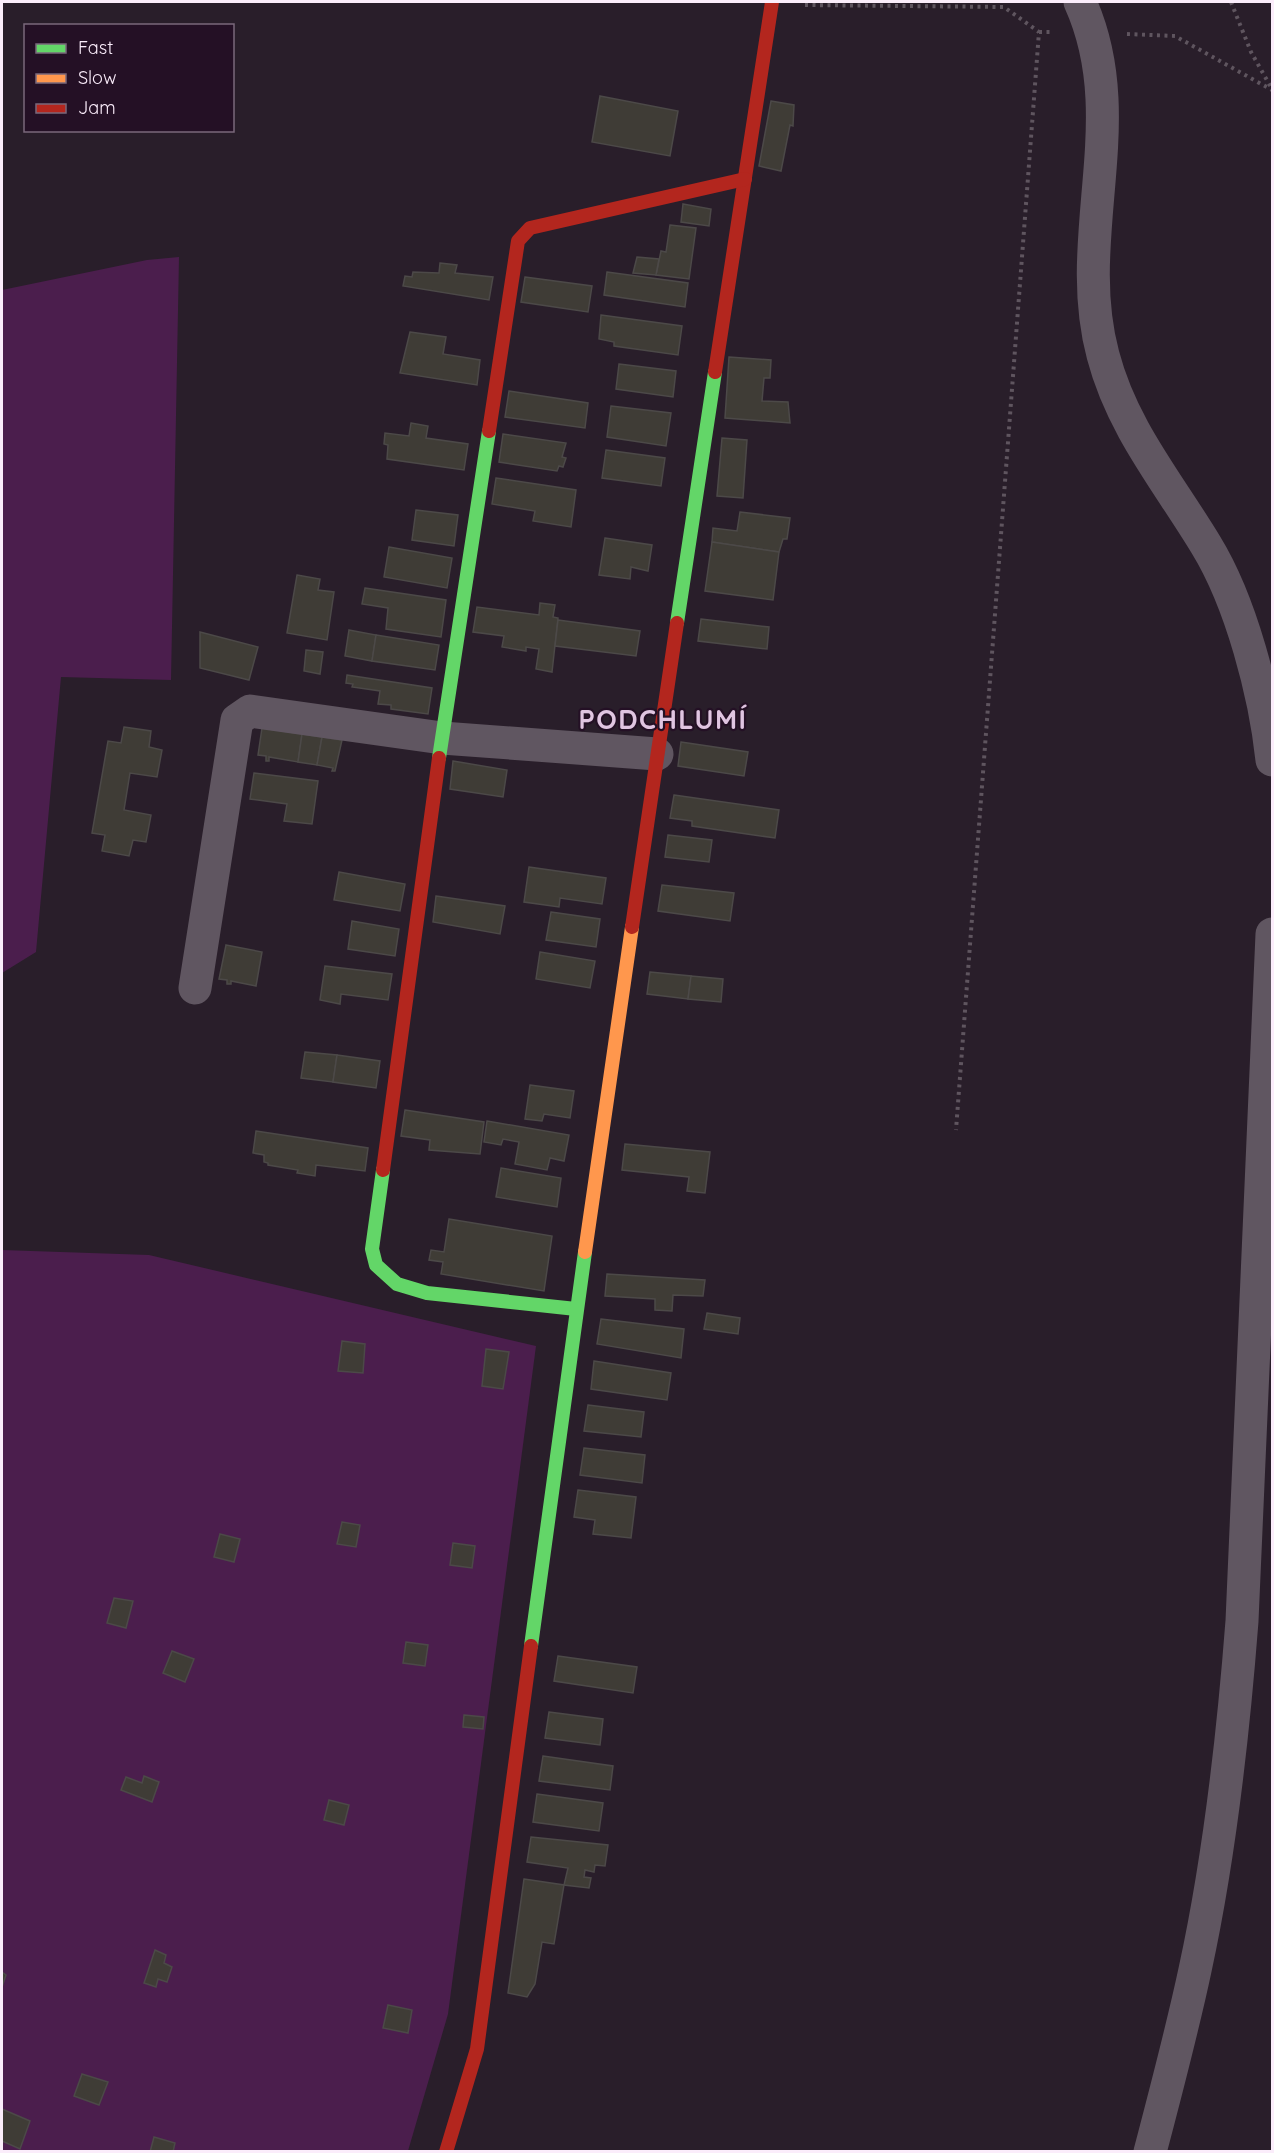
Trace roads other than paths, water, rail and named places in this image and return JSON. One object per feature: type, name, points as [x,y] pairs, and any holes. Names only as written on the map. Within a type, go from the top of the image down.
[{"type":"street","points":[[1080,2],[1091,33],[1102,83],[1104,121],[1092,282],[1102,353],[1115,394],[1138,442],[1208,546],[1231,598],[1258,685],[1272,760]]},
{"type":"street","points":[[446,2151],[477,2049],[576,1309],[657,754],[772,3]]},
{"type":"street","points":[[576,1309],[427,1293],[397,1284],[376,1265],[372,1250],[442,738],[518,241],[531,228],[745,179]]},
{"type":"street","points":[[195,988],[237,720],[250,711],[442,738],[657,754]]},
{"type":"street","points":[[1150,2151],[1196,1969],[1221,1822],[1235,1706],[1242,1621],[1272,934]]},
{"type":"district","name":"PODCHLUMÍ","points":[[663,720]]}]
